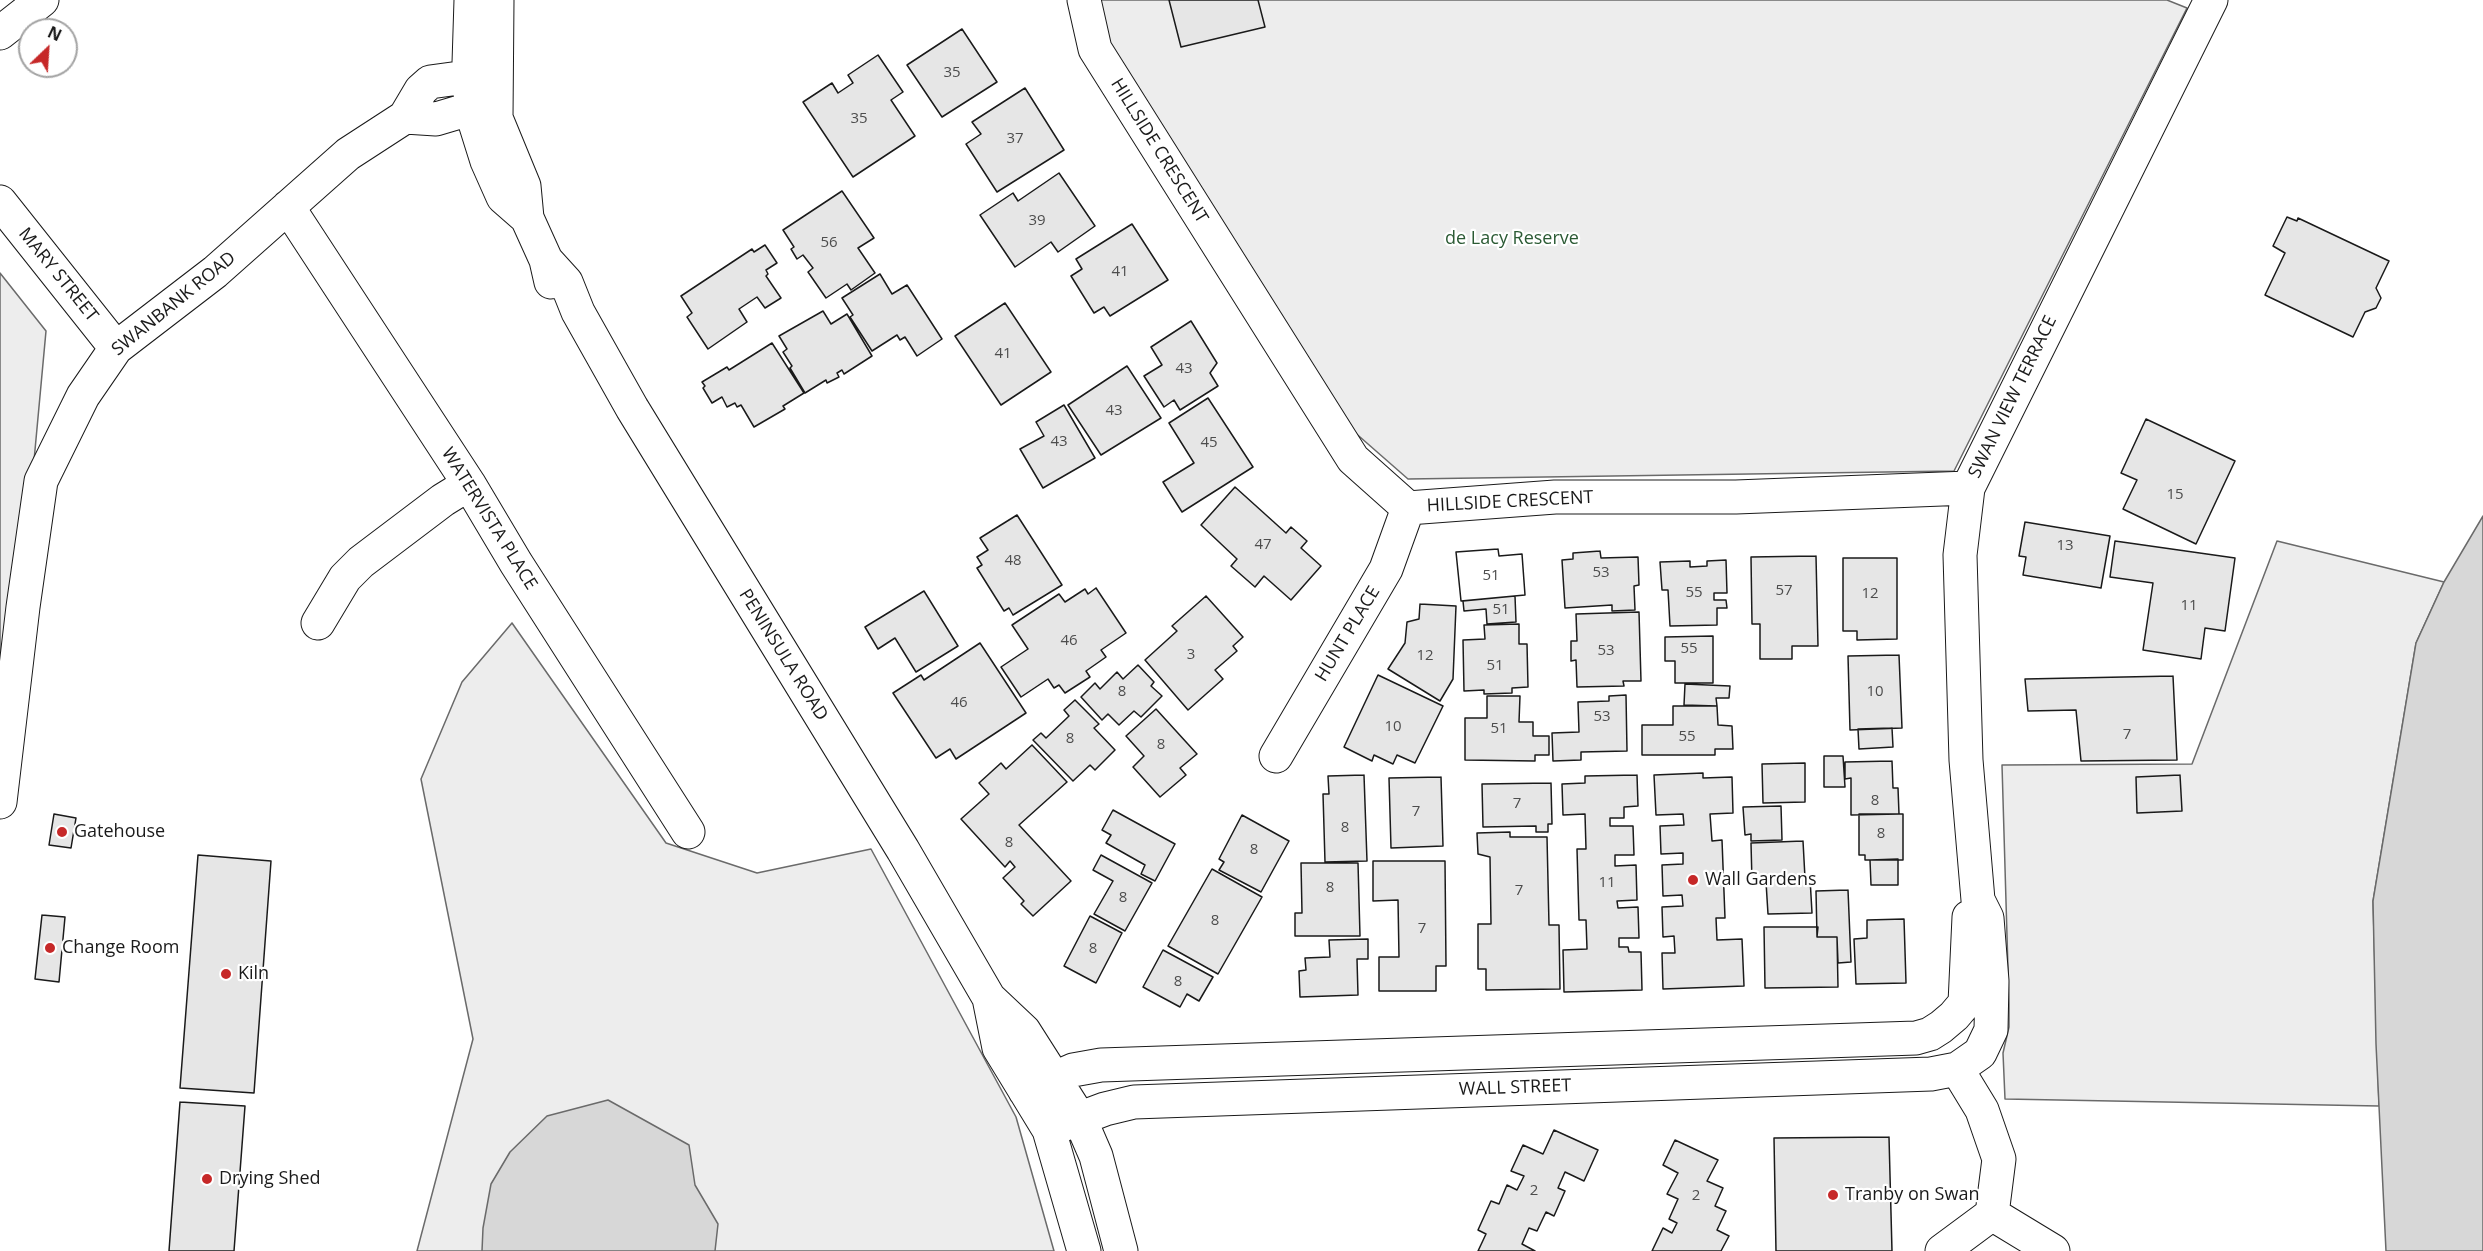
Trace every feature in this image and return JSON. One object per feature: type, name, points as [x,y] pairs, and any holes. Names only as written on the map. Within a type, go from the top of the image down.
[{"type":"street","points":[[0,33],[42,0]]},
{"type":"street","name":"PENINSULA ROAD","points":[[471,0],[483,90],[524,186],[526,218],[546,260],[566,282],[578,312],[632,408],[903,850],[989,998],[999,1048],[1080,1119],[1095,1156],[1120,1251]]},
{"type":"street","name":"PENINSULA ROAD","points":[[483,90],[497,0]]},
{"type":"street","name":"HILLSIDE CRESCENT","points":[[1084,0],[1095,49],[1353,459],[1408,508],[1555,497],[1736,497],[1968,488]]},
{"type":"street","name":"SWAN VIEW TERRACE","points":[[1969,1061],[1991,1030],[1992,981],[1987,918],[1978,900],[1966,760],[1960,555],[1968,488],[2211,0]]},
{"type":"street","name":"SWANBANK ROAD","points":[[0,802],[23,607],[41,481],[82,396],[116,348],[215,272],[348,154],[405,117],[421,90],[430,82],[483,90]]},
{"type":"street","name":"MARY STREET","points":[[0,202],[116,348]]},
{"type":"street","name":"WATERVISTA PLACE","points":[[288,207],[469,484],[516,563],[688,832]]},
{"type":"street","points":[[318,623],[345,578],[361,562],[443,500],[469,484]]},
{"type":"street","name":"HUNT PLACE","points":[[1276,756],[1386,569],[1408,508]]},
{"type":"street","name":"SWAN VIEW TERRACE","points":[[1954,1016],[1965,1003],[1968,919],[1978,900]]},
{"type":"street","name":"WALL STREET","points":[[1039,1084],[1073,1070],[1101,1065],[1916,1038],[1930,1034],[1954,1016]]},
{"type":"street","points":[[1776,1043],[1781,1079]]},
{"type":"street","points":[[1479,1052],[1482,1089]]},
{"type":"street","points":[[1276,1059],[1279,1096]]},
{"type":"street","points":[[1942,1251],[1992,1214],[1999,1159],[1982,1110],[1969,1061]]},
{"type":"street","name":"WALL STREET","points":[[1049,1131],[1105,1109],[1134,1102],[1932,1074],[1969,1061]]},
{"type":"street","name":"PENINSULA ROAD","points":[[1039,1084],[1049,1131],[1067,1186],[1084,1251]]},
{"type":"street","points":[[1992,1214],[2053,1251]]},
{"type":"green space","name":"de Lacy Reserve","points":[[1084,0],[2167,0],[2187,8],[1954,471],[1408,479],[1352,430],[1100,48]]},
{"type":"green space","points":[[0,273],[46,331],[30,504],[0,701]]},
{"type":"green space","points":[[2277,541],[2444,582],[2416,643],[2373,901],[2379,1106],[2005,1099],[2003,1053],[2009,1027],[2009,1004],[2002,765],[2192,764]]},
{"type":"green space","points":[[512,623],[666,843],[757,873],[871,849],[1016,1117],[1054,1251],[417,1251],[473,1039],[421,779],[462,682]]},
{"type":"shaded area","points":[[2483,516],[2483,1251],[2386,1251],[2376,1044],[2373,901],[2416,643],[2444,582]]},
{"type":"shaded area","points":[[608,1100],[689,1145],[695,1185],[718,1224],[715,1251],[482,1251],[483,1228],[491,1184],[510,1152],[547,1116]]},
{"type":"building","points":[[1169,0],[1258,0],[1265,27],[1181,47]]},
{"type":"building","points":[[962,29],[997,82],[942,117],[907,65]]},
{"type":"building","points":[[878,55],[903,92],[891,100],[915,136],[853,177],[803,102],[832,83],[838,93],[853,83],[848,75]]},
{"type":"building","points":[[1025,88],[1064,150],[997,192],[966,144],[981,134],[972,122]]},
{"type":"building","points":[[1059,173],[1095,226],[1058,252],[1051,242],[1015,267],[980,215],[1013,193],[1018,201]]},
{"type":"building","points":[[842,191],[874,238],[858,248],[875,273],[851,290],[847,284],[826,298],[808,272],[813,268],[803,255],[797,259],[791,249],[794,247],[783,230]]},
{"type":"building","points":[[2287,217],[2297,221],[2298,218],[2389,261],[2376,288],[2381,298],[2376,308],[2365,312],[2353,337],[2265,295],[2285,253],[2273,246]]},
{"type":"building","points":[[1132,224],[1168,280],[1110,316],[1104,307],[1094,313],[1071,276],[1082,269],[1076,259]]},
{"type":"building","points":[[765,245],[777,263],[766,270],[768,274],[766,276],[781,298],[765,308],[757,297],[739,309],[747,322],[708,349],[687,317],[692,313],[681,296],[752,249],[754,252]]},
{"type":"building","points":[[880,274],[892,294],[907,285],[942,339],[917,356],[905,337],[900,340],[897,335],[872,351],[850,317],[853,315],[842,298]]},
{"type":"building","points":[[1005,303],[1051,372],[1001,405],[955,336]]},
{"type":"building","points":[[823,311],[831,324],[847,314],[872,356],[844,374],[842,370],[837,373],[839,377],[827,383],[826,380],[805,393],[790,368],[792,366],[783,352],[787,349],[779,336]]},
{"type":"building","points":[[1191,321],[1217,363],[1210,373],[1218,386],[1180,410],[1174,400],[1164,407],[1144,376],[1162,365],[1151,347]]},
{"type":"building","points":[[772,343],[804,393],[783,406],[785,409],[754,427],[741,405],[737,407],[735,403],[727,407],[722,397],[712,403],[702,382],[727,367],[729,370]]},
{"type":"building","points":[[1127,366],[1161,418],[1101,455],[1068,405]]},
{"type":"building","points":[[1208,398],[1253,467],[1182,512],[1163,482],[1194,463],[1169,423]]},
{"type":"building","points":[[1064,405],[1095,458],[1043,488],[1020,449],[1044,436],[1036,422]]},
{"type":"building","points":[[2146,419],[2235,461],[2196,544],[2123,509],[2137,480],[2121,473]]},
{"type":"building","points":[[1235,487],[1286,533],[1291,527],[1307,541],[1301,548],[1321,566],[1291,600],[1264,576],[1255,587],[1231,566],[1237,559],[1201,525]]},
{"type":"building","points":[[1017,515],[1062,585],[1013,615],[1009,608],[1004,611],[977,568],[982,565],[977,557],[988,550],[980,538]]},
{"type":"building","points":[[2025,522],[2110,536],[2101,588],[2023,575],[2026,557],[2019,556]]},
{"type":"building","points":[[2115,541],[2235,558],[2225,631],[2205,628],[2201,659],[2143,650],[2153,583],[2110,577]]},
{"type":"building","points":[[1498,549],[1499,556],[1522,554],[1525,595],[1461,601],[1456,552]]},
{"type":"building","points":[[1498,549],[1499,556],[1522,554],[1525,595],[1461,601],[1456,552]]},
{"type":"building","points":[[1600,551],[1601,558],[1638,557],[1639,585],[1634,586],[1635,610],[1612,611],[1612,605],[1565,608],[1562,560],[1573,559],[1573,553]]},
{"type":"building","points":[[1816,556],[1818,646],[1792,646],[1792,659],[1760,659],[1760,624],[1752,624],[1751,557]]},
{"type":"building","points":[[1843,558],[1897,558],[1897,639],[1857,640],[1857,631],[1843,631]]},
{"type":"building","points":[[1726,560],[1727,593],[1714,593],[1714,600],[1726,600],[1727,608],[1717,608],[1717,625],[1670,626],[1668,590],[1662,590],[1660,562],[1690,561],[1690,567],[1707,566],[1707,561]]},
{"type":"building","points":[[1096,588],[1126,633],[1101,650],[1106,657],[1086,671],[1090,677],[1065,693],[1059,685],[1054,688],[1048,679],[1021,697],[1001,667],[1028,649],[1012,625],[1059,594],[1065,602],[1085,589],[1088,594]]},
{"type":"building","points":[[924,591],[958,646],[916,672],[895,638],[878,649],[865,627]]},
{"type":"building","points":[[1206,596],[1243,637],[1233,646],[1237,651],[1215,670],[1223,679],[1188,710],[1145,660],[1177,631],[1172,626]]},
{"type":"building","points":[[1515,596],[1516,622],[1487,624],[1486,609],[1464,611],[1463,601]]},
{"type":"building","points":[[1420,604],[1456,606],[1453,679],[1440,701],[1388,669],[1405,643],[1407,622],[1419,619]]},
{"type":"building","points":[[1639,612],[1641,681],[1623,681],[1624,686],[1577,687],[1576,660],[1571,661],[1571,641],[1577,641],[1576,614]]},
{"type":"building","points":[[1519,624],[1519,644],[1527,644],[1528,687],[1512,688],[1512,693],[1484,694],[1484,690],[1464,691],[1463,640],[1485,639],[1484,625]]},
{"type":"building","points":[[1713,636],[1713,683],[1675,683],[1675,661],[1665,661],[1665,637]]},
{"type":"building","points":[[980,643],[1026,713],[956,759],[950,749],[936,758],[893,693],[921,675],[924,680]]},
{"type":"building","points":[[1899,655],[1902,728],[1850,730],[1848,656]]},
{"type":"building","points":[[1138,665],[1154,682],[1151,686],[1162,696],[1141,717],[1134,711],[1119,725],[1108,714],[1102,720],[1081,697],[1095,683],[1100,689],[1117,672],[1123,679]]},
{"type":"building","points":[[1378,675],[1443,706],[1415,763],[1397,755],[1393,764],[1374,755],[1372,761],[1344,747]]},
{"type":"building","points":[[2173,676],[2177,760],[2081,761],[2076,710],[2028,711],[2025,679]]},
{"type":"building","points":[[1685,684],[1730,686],[1729,698],[1716,698],[1717,706],[1684,705]]},
{"type":"building","points":[[1626,695],[1627,751],[1581,752],[1581,760],[1553,761],[1552,733],[1579,732],[1578,702],[1609,701],[1609,696]]},
{"type":"building","points":[[1487,696],[1520,696],[1519,722],[1533,722],[1533,736],[1549,736],[1549,755],[1535,755],[1535,761],[1465,760],[1465,718],[1487,718]]},
{"type":"building","points":[[1075,700],[1099,724],[1094,728],[1115,750],[1095,770],[1090,765],[1073,781],[1033,740],[1041,733],[1046,738],[1069,716],[1064,710]]},
{"type":"building","points":[[1673,706],[1717,706],[1718,725],[1732,726],[1733,749],[1715,749],[1715,755],[1642,755],[1642,725],[1673,725]]},
{"type":"building","points":[[1156,709],[1197,754],[1180,768],[1186,775],[1160,797],[1133,767],[1144,756],[1126,736]]},
{"type":"building","points":[[1892,728],[1893,747],[1859,749],[1858,729]]},
{"type":"building","points":[[1032,745],[1067,782],[1019,825],[1071,881],[1033,916],[1021,904],[1024,901],[1003,878],[1015,867],[1010,861],[1005,867],[961,819],[989,794],[979,783],[1001,763],[1006,769]]},
{"type":"building","points":[[1824,756],[1843,756],[1845,787],[1824,787]]},
{"type":"building","points":[[1892,761],[1893,788],[1898,788],[1899,814],[1851,815],[1851,778],[1845,779],[1845,762]]},
{"type":"building","points":[[1805,763],[1805,802],[1763,803],[1762,764]]},
{"type":"building","name":"Wall Gardens","points":[[1703,773],[1703,778],[1732,777],[1733,813],[1710,814],[1712,841],[1722,840],[1725,918],[1716,918],[1717,940],[1742,939],[1744,986],[1663,989],[1662,953],[1675,953],[1674,936],[1663,937],[1662,907],[1683,906],[1682,895],[1663,896],[1662,865],[1683,864],[1683,853],[1661,854],[1660,826],[1684,825],[1683,814],[1656,815],[1654,775]]},
{"type":"building","points":[[1364,775],[1367,861],[1325,862],[1323,794],[1329,794],[1328,776]]},
{"type":"building","points":[[1637,775],[1638,806],[1624,807],[1624,818],[1610,818],[1610,826],[1633,826],[1634,855],[1615,855],[1615,866],[1636,865],[1637,900],[1617,901],[1618,908],[1638,907],[1639,938],[1619,938],[1619,947],[1628,947],[1629,952],[1641,952],[1642,990],[1564,992],[1563,950],[1587,949],[1586,920],[1579,920],[1577,849],[1586,849],[1585,814],[1563,815],[1562,784],[1585,783],[1585,776]]},
{"type":"building","points":[[2180,775],[2182,811],[2137,813],[2136,777]]},
{"type":"building","points":[[1441,777],[1443,846],[1391,848],[1389,778]]},
{"type":"building","points":[[1551,783],[1552,824],[1548,824],[1548,832],[1536,832],[1536,826],[1483,827],[1482,784]]},
{"type":"building","points":[[1781,806],[1782,840],[1751,841],[1751,834],[1745,835],[1743,807]]},
{"type":"building","points":[[1113,810],[1175,844],[1155,881],[1141,874],[1145,865],[1106,843],[1111,835],[1102,830]]},
{"type":"building","name":"Gatehouse","points":[[54,814],[76,818],[71,848],[49,845]]},
{"type":"building","points":[[1859,814],[1903,814],[1903,860],[1865,860],[1865,855],[1859,855]]},
{"type":"building","points":[[1242,815],[1289,841],[1261,892],[1219,870],[1224,862],[1219,859]]},
{"type":"building","points":[[1510,832],[1510,837],[1547,837],[1549,925],[1559,925],[1560,989],[1486,990],[1486,969],[1478,969],[1478,924],[1491,924],[1490,857],[1478,854],[1477,833]]},
{"type":"building","points":[[1803,841],[1805,878],[1810,878],[1812,913],[1768,914],[1766,882],[1752,882],[1751,843]]},
{"type":"building","name":"Kiln","points":[[198,855],[271,861],[254,1093],[180,1088]]},
{"type":"building","points":[[1101,855],[1152,883],[1125,931],[1094,914],[1113,881],[1093,870]]},
{"type":"building","points":[[1898,859],[1898,885],[1871,885],[1870,860]]},
{"type":"building","points":[[1373,861],[1445,861],[1446,966],[1436,966],[1436,991],[1379,991],[1379,957],[1399,957],[1398,900],[1373,901]]},
{"type":"building","points":[[1301,863],[1358,863],[1360,936],[1295,936],[1295,913],[1302,913]]},
{"type":"building","points":[[1212,869],[1262,897],[1218,974],[1168,946]]},
{"type":"building","points":[[1848,890],[1851,962],[1838,963],[1837,937],[1817,937],[1816,891]]},
{"type":"building","name":"Change Room","points":[[42,915],[65,917],[59,982],[35,979]]},
{"type":"building","points":[[1090,916],[1122,933],[1096,983],[1064,966]]},
{"type":"building","points":[[1904,919],[1906,983],[1856,984],[1854,939],[1867,938],[1867,920]]},
{"type":"building","points":[[1764,927],[1818,927],[1817,937],[1837,937],[1838,987],[1765,988]]},
{"type":"building","points":[[1368,939],[1368,959],[1357,959],[1358,995],[1300,997],[1299,971],[1306,970],[1305,958],[1330,957],[1329,940]]},
{"type":"building","points":[[1163,950],[1213,977],[1199,1001],[1187,994],[1180,1007],[1143,987]]},
{"type":"building","name":"Drying Shed","points":[[180,1102],[245,1106],[234,1251],[169,1251]]},
{"type":"building","points":[[1554,1130],[1598,1150],[1584,1181],[1565,1172],[1558,1188],[1565,1191],[1554,1216],[1546,1212],[1537,1231],[1529,1228],[1522,1244],[1535,1251],[1478,1251],[1486,1234],[1478,1230],[1491,1201],[1499,1204],[1507,1185],[1517,1190],[1524,1176],[1511,1171],[1523,1145],[1543,1154]]},
{"type":"building","name":"Tranby on Swan","points":[[1889,1137],[1892,1251],[1776,1251],[1774,1138]]},
{"type":"building","points":[[1675,1140],[1718,1160],[1707,1181],[1723,1188],[1715,1206],[1726,1211],[1717,1230],[1729,1236],[1721,1251],[1652,1251],[1663,1228],[1672,1233],[1677,1223],[1669,1219],[1678,1199],[1667,1194],[1678,1173],[1663,1165]]},
{"type":"place","name":"Gatehouse","points":[[62,832]]},
{"type":"place","name":"Wall Gardens","points":[[1693,880]]},
{"type":"place","name":"Change Room","points":[[50,948]]},
{"type":"place","name":"Kiln","points":[[226,974]]},
{"type":"place","name":"Drying Shed","points":[[207,1179]]},
{"type":"place","name":"Tranby on Swan","points":[[1833,1195]]}]
